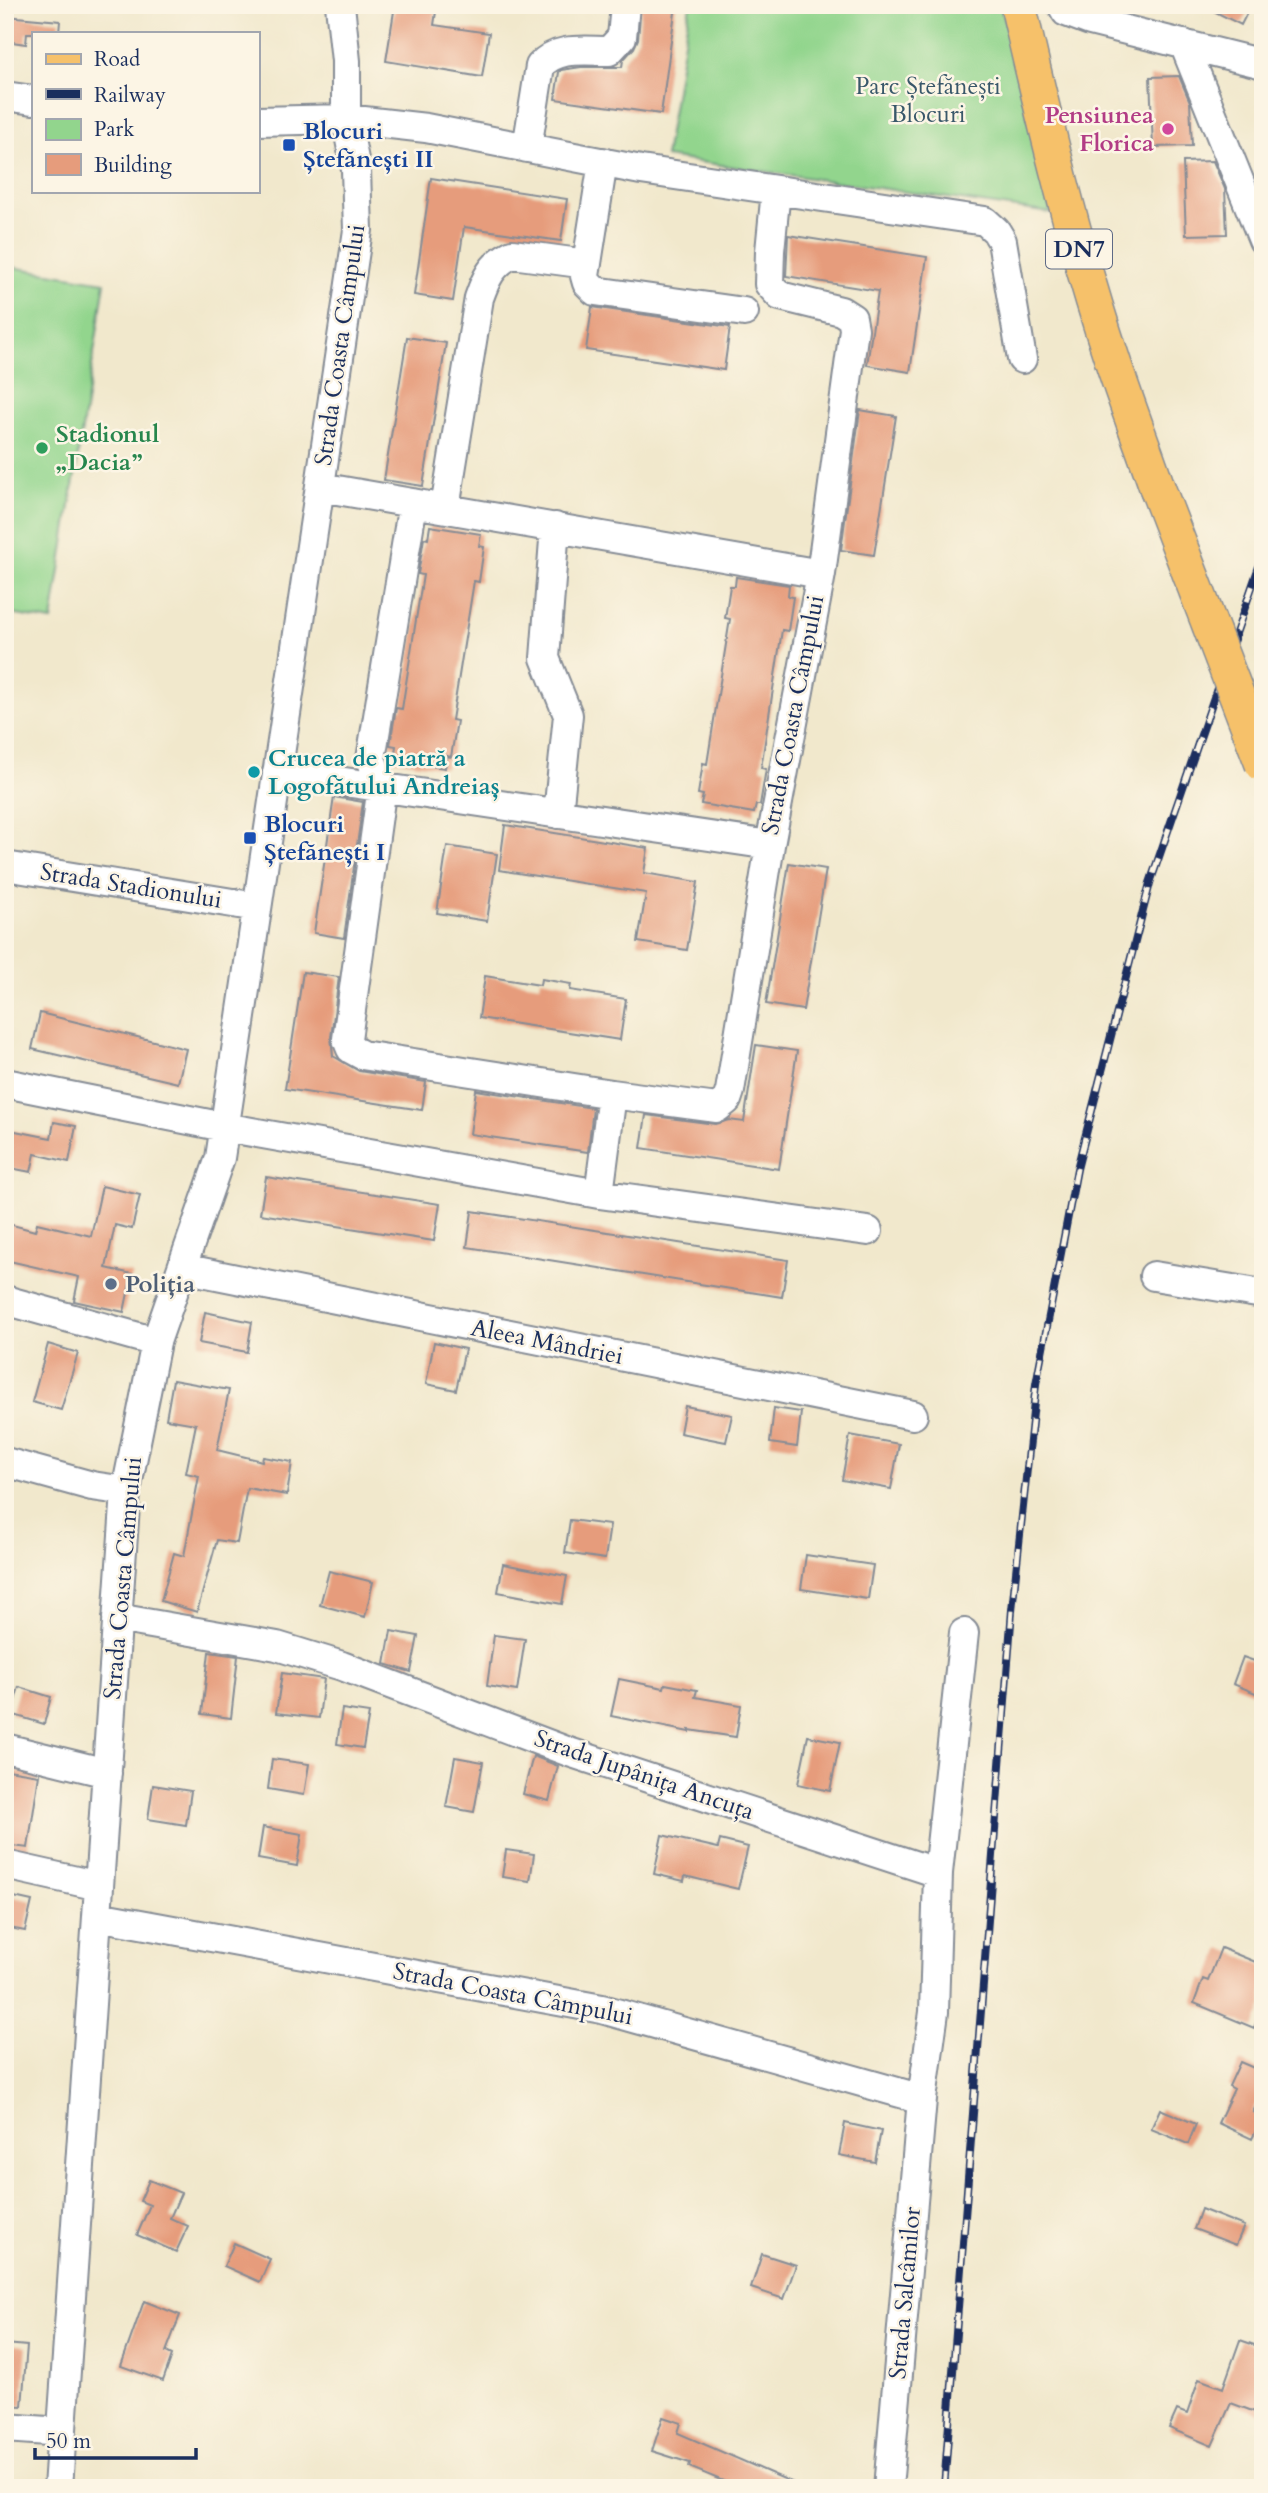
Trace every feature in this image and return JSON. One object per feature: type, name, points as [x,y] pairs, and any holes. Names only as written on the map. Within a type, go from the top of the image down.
[{"type":"main road","name":"DN7","points":[[1018,5],[1044,120],[1111,356],[1157,487],[1263,764]]},
{"type":"street","name":"Strada Coasta Câmpului","points":[[58,2488],[126,1491],[156,1342],[219,1158],[358,230],[356,170],[346,119],[346,61],[340,5]]},
{"type":"street","name":"Strada Coasta Câmpului","points":[[346,61],[359,5]]},
{"type":"street","points":[[527,148],[540,66],[547,58],[560,51],[609,51],[622,37],[625,5]]},
{"type":"street","points":[[1062,5],[1066,12],[1090,21],[1263,64]]},
{"type":"street","points":[[1184,44],[1263,240]]},
{"type":"street","points":[[5,96],[32,100]]},
{"type":"street","points":[[259,121],[346,119],[426,128],[603,162],[985,221],[1002,241],[1022,359]]},
{"type":"street","points":[[603,162],[585,276],[595,290],[744,312]]},
{"type":"street","name":"Strada Coasta Câmpului","points":[[277,772],[771,845],[821,574],[854,329],[852,318],[841,311],[780,296],[769,284],[776,190]]},
{"type":"street","points":[[445,508],[479,298],[488,274],[495,265],[512,254],[587,264]]},
{"type":"street","name":"Strada Coasta Câmpului","points":[[320,487],[821,574]]},
{"type":"street","points":[[413,503],[371,759],[382,786],[347,1039],[351,1049],[362,1055],[717,1108],[727,1100],[730,1091],[771,845]]},
{"type":"street","points":[[555,527],[545,658],[568,715],[558,814]]},
{"type":"street","name":"Strada Stadionului","points":[[5,866],[257,907]]},
{"type":"street","points":[[5,1083],[224,1127],[598,1194],[868,1231]]},
{"type":"street","points":[[598,1194],[612,1094]]},
{"type":"street","name":"Aleea Mândriei","points":[[182,1268],[913,1415]]},
{"type":"street","points":[[1154,1276],[1263,1294]]},
{"type":"street","points":[[5,1300],[156,1342]]},
{"type":"street","points":[[5,1462],[92,1486],[126,1491]]},
{"type":"street","name":"Strada Jupânița Ancuța","points":[[117,1618],[290,1650],[342,1666],[569,1752],[939,1873]]},
{"type":"street","points":[[939,1873],[964,1633]]},
{"type":"street","points":[[5,1748],[107,1773]]},
{"type":"street","points":[[5,1865],[99,1886]]},
{"type":"street","name":"Strada Salcâmilor","points":[[888,2488],[922,2099],[934,2012],[939,1873]]},
{"type":"street","name":"Strada Coasta Câmpului","points":[[97,1916],[602,2009],[922,2099]]},
{"type":"street","points":[[5,2428],[62,2432]]},
{"type":"green space","name":"Parc Ștefănești Blocuri","points":[[690,5],[1001,5],[1051,213],[665,157]]},
{"type":"green space","name":"Stadionul „Dacia”","points":[[5,266],[105,282],[52,621],[5,613]]},
{"type":"building","points":[[395,5],[437,5],[434,25],[489,33],[482,77],[386,61]]},
{"type":"building","points":[[641,5],[676,5],[661,114],[555,99],[561,70],[622,67],[623,60],[638,39]]},
{"type":"building","points":[[1202,5],[1251,5],[1241,25]]},
{"type":"building","points":[[5,16],[60,21],[59,32],[27,33],[26,44],[5,41]]},
{"type":"building","points":[[1179,76],[1190,102],[1192,146],[1153,147],[1150,77]]},
{"type":"building","points":[[1213,161],[1225,189],[1227,234],[1186,235],[1183,162]]},
{"type":"building","points":[[431,178],[567,199],[561,241],[464,227],[453,301],[414,295]]},
{"type":"building","points":[[788,235],[927,257],[910,372],[867,365],[878,291],[786,276]]},
{"type":"building","points":[[592,307],[730,327],[724,370],[586,350]]},
{"type":"building","points":[[407,337],[446,343],[423,486],[384,480]]},
{"type":"building","points":[[860,410],[896,416],[874,555],[841,550]]},
{"type":"building","points":[[430,526],[481,534],[479,546],[484,547],[479,582],[474,581],[452,720],[457,721],[451,757],[447,756],[445,768],[394,760],[396,746],[390,745],[396,708],[402,709],[423,575],[418,574],[424,538],[428,539]]},
{"type":"building","points":[[736,577],[789,585],[788,596],[793,597],[788,631],[782,630],[761,768],[766,769],[760,805],[756,805],[754,813],[701,804],[703,795],[698,794],[703,763],[707,764],[730,619],[725,618],[730,586],[735,586]]},
{"type":"building","points":[[334,797],[363,802],[344,938],[314,933]]},
{"type":"building","points":[[505,825],[648,848],[644,873],[698,882],[687,950],[638,942],[646,893],[499,870]]},
{"type":"building","points":[[447,846],[497,854],[487,921],[437,913]]},
{"type":"building","points":[[789,863],[826,869],[803,1010],[766,1004]]},
{"type":"building","points":[[303,972],[339,977],[331,1037],[333,1056],[359,1071],[426,1082],[422,1110],[285,1089]]},
{"type":"building","points":[[485,976],[540,985],[541,979],[571,984],[570,990],[626,999],[620,1040],[479,1018]]},
{"type":"building","points":[[40,1013],[186,1049],[178,1083],[32,1049]]},
{"type":"building","points":[[756,1045],[797,1051],[779,1169],[641,1148],[646,1115],[715,1124],[729,1120],[744,1122]]},
{"type":"building","points":[[476,1090],[593,1108],[588,1152],[470,1134]]},
{"type":"building","points":[[54,1122],[76,1126],[69,1162],[35,1154],[31,1172],[5,1167],[5,1129],[51,1138]]},
{"type":"building","points":[[266,1177],[440,1204],[434,1241],[260,1214]]},
{"type":"building","points":[[102,1186],[140,1195],[132,1229],[115,1225],[106,1268],[132,1274],[124,1312],[74,1301],[79,1277],[5,1260],[5,1223],[35,1231],[37,1223],[91,1236]]},
{"type":"building","points":[[472,1211],[788,1260],[782,1297],[467,1247]]},
{"type":"building","points":[[205,1312],[252,1322],[247,1352],[199,1343]]},
{"type":"building","points":[[434,1342],[465,1349],[456,1390],[426,1384]]},
{"type":"building","points":[[48,1344],[78,1353],[61,1410],[32,1402]]},
{"type":"building","points":[[173,1380],[229,1390],[217,1450],[262,1461],[263,1457],[292,1462],[287,1495],[247,1488],[237,1543],[217,1540],[197,1612],[161,1601],[174,1553],[184,1556],[199,1476],[186,1473],[196,1424],[166,1419]]},
{"type":"building","points":[[685,1406],[732,1415],[726,1442],[680,1433]]},
{"type":"building","points":[[774,1408],[801,1412],[797,1447],[770,1443]]},
{"type":"building","points":[[850,1435],[899,1444],[891,1489],[842,1480]]},
{"type":"building","points":[[570,1520],[610,1525],[605,1559],[565,1553]]},
{"type":"building","points":[[806,1555],[873,1565],[868,1599],[801,1589]]},
{"type":"building","points":[[503,1564],[567,1576],[562,1604],[498,1592]]},
{"type":"building","points":[[329,1571],[373,1582],[365,1617],[320,1605]]},
{"type":"building","points":[[391,1631],[418,1636],[411,1672],[385,1664]]},
{"type":"building","points":[[494,1635],[525,1639],[517,1691],[487,1686]]},
{"type":"building","points":[[209,1652],[238,1656],[231,1718],[202,1714]]},
{"type":"building","points":[[1243,1657],[1263,1664],[1263,1696],[1233,1684]]},
{"type":"building","points":[[282,1673],[324,1679],[319,1718],[276,1713]]},
{"type":"building","points":[[619,1679],[664,1688],[665,1684],[697,1690],[695,1697],[741,1705],[736,1737],[689,1732],[611,1716]]},
{"type":"building","points":[[19,1687],[51,1697],[44,1724],[11,1714]]},
{"type":"building","points":[[342,1709],[369,1713],[363,1748],[337,1744]]},
{"type":"building","points":[[808,1736],[840,1742],[830,1791],[798,1784]]},
{"type":"building","points":[[533,1756],[558,1766],[549,1801],[523,1794]]},
{"type":"building","points":[[455,1757],[483,1762],[474,1812],[446,1807]]},
{"type":"building","points":[[272,1759],[309,1764],[304,1795],[268,1789]]},
{"type":"building","points":[[8,1770],[39,1775],[28,1848],[5,1845],[5,1788]]},
{"type":"building","points":[[153,1785],[191,1791],[186,1825],[148,1819]]},
{"type":"building","points":[[263,1827],[302,1834],[297,1866],[258,1859]]},
{"type":"building","points":[[662,1835],[718,1848],[720,1840],[748,1847],[738,1889],[685,1876],[684,1881],[654,1874]]},
{"type":"building","points":[[506,1850],[534,1854],[530,1881],[502,1877]]},
{"type":"building","points":[[5,1895],[32,1901],[25,1931],[5,1927]]},
{"type":"building","points":[[1221,1948],[1263,1965],[1263,2006],[1254,2028],[1194,2003],[1203,1979],[1208,1981]]},
{"type":"building","points":[[1240,2062],[1263,2072],[1263,2092],[1253,2112],[1263,2116],[1252,2139],[1218,2123],[1234,2089],[1229,2086]]},
{"type":"building","points":[[1160,2109],[1196,2124],[1188,2144],[1151,2129]]},
{"type":"building","points":[[845,2123],[881,2131],[875,2162],[839,2155]]},
{"type":"building","points":[[149,2180],[181,2193],[170,2218],[188,2226],[176,2252],[137,2235],[150,2205],[140,2201]]},
{"type":"building","points":[[1201,2209],[1244,2226],[1236,2245],[1194,2229]]},
{"type":"building","points":[[234,2243],[270,2259],[260,2282],[224,2266]]},
{"type":"building","points":[[762,2254],[796,2265],[784,2299],[751,2288]]},
{"type":"building","points":[[144,2301],[180,2315],[166,2352],[172,2355],[163,2381],[121,2366]]},
{"type":"building","points":[[1240,2340],[1263,2348],[1263,2415],[1231,2403],[1212,2446],[1169,2428],[1177,2410],[1187,2414],[1199,2379],[1223,2388]]},
{"type":"building","points":[[5,2344],[27,2346],[22,2406],[5,2405]]},
{"type":"building","points":[[663,2417],[681,2423],[678,2433],[805,2488],[740,2488],[689,2467],[690,2463],[652,2451]]},
{"type":"railway","points":[[944,2488],[1012,1610],[1036,1384],[1077,1169],[1150,883],[1263,555]]},
{"type":"place","name":"Pensiunea Florica","points":[[1168,129]]},
{"type":"place","name":"Blocuri Ștefănești II","points":[[289,145]]},
{"type":"place","name":"Stadionul „Dacia”","points":[[42,448]]},
{"type":"place","name":"Crucea de piatră a Logofătului Andreiaș","points":[[254,772]]},
{"type":"place","name":"Blocuri Ștefănești I","points":[[250,838]]},
{"type":"place","name":"Poliția","points":[[111,1284]]}]
